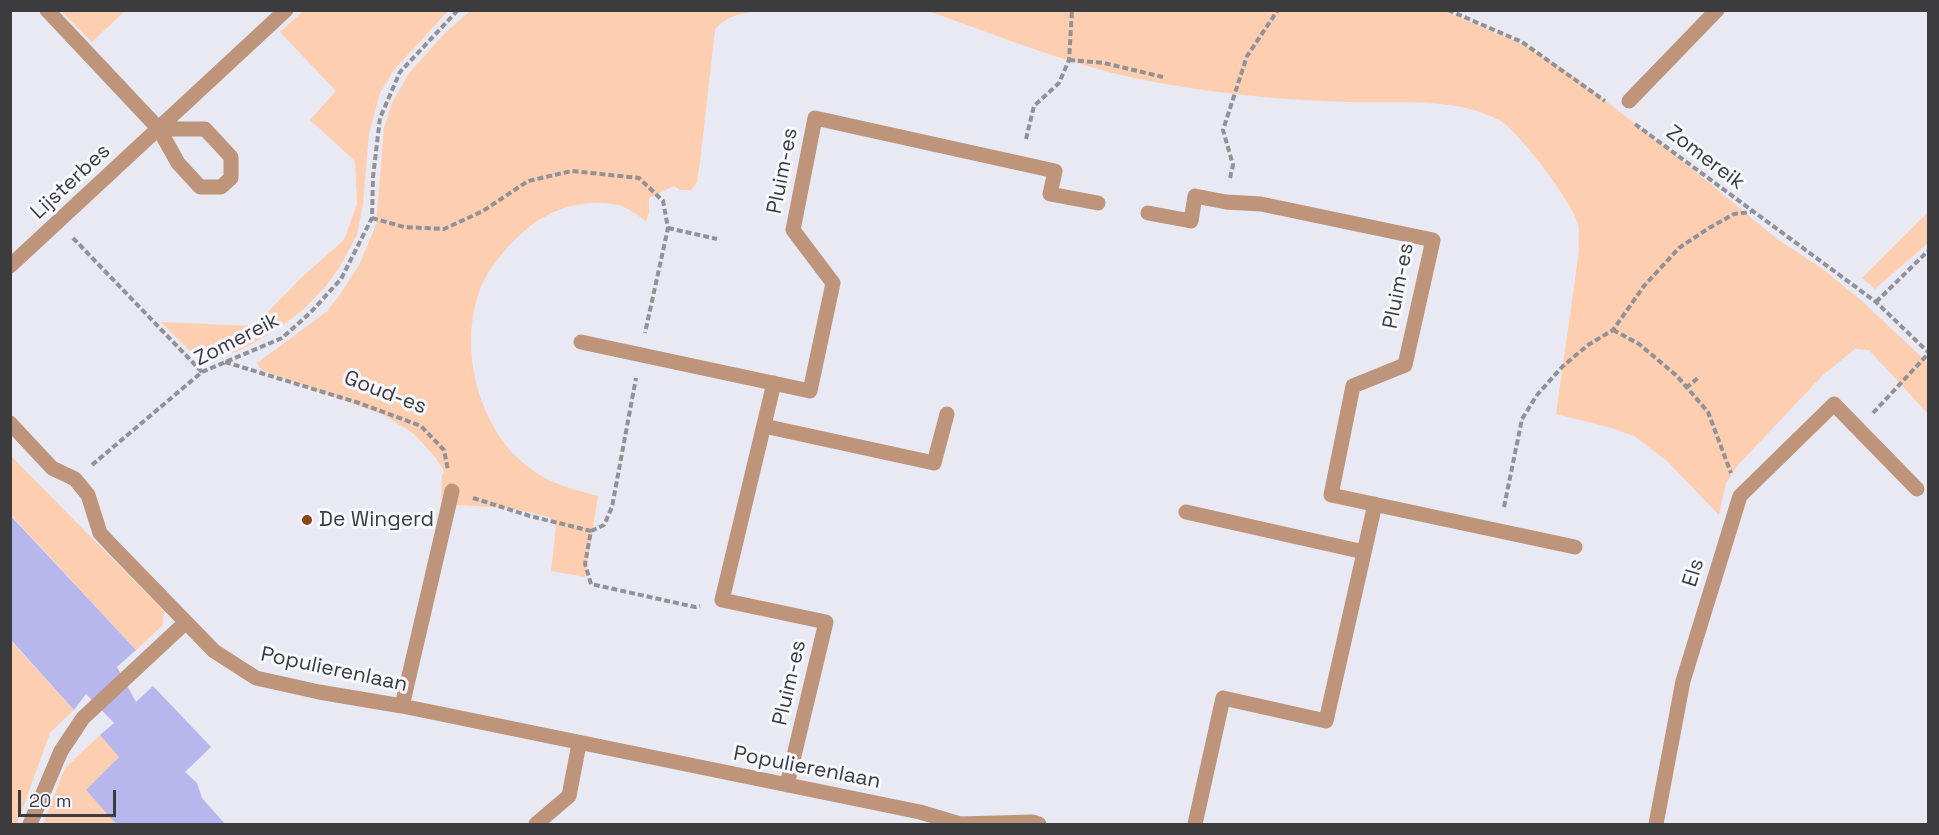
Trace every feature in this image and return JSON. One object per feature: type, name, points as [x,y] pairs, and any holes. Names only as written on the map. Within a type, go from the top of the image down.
[{"type":"street","points":[[47,10],[159,129],[178,163],[200,187],[221,187],[231,177],[231,157],[205,129],[159,129]]},
{"type":"street","name":"Lijsterbes","points":[[10,266],[286,10]]},
{"type":"street","points":[[1629,101],[1717,10]]},
{"type":"street","name":"Pluim-es","points":[[581,342],[810,391],[833,283],[792,231],[814,118],[1055,171],[1050,194],[1098,203]]},
{"type":"street","name":"Pluim-es","points":[[1148,213],[1191,221],[1195,196],[1226,202],[1261,204],[1433,240],[1405,365],[1353,386],[1331,495],[1575,547]]},
{"type":"street","points":[[722,600],[774,383]]},
{"type":"street","name":"Els","points":[[1656,825],[1683,681],[1740,496],[1834,404],[1917,489]]},
{"type":"street","points":[[764,426],[934,463],[947,414]]},
{"type":"street","name":"Populierenlaan","points":[[10,423],[52,468],[75,479],[88,495],[100,533],[214,651],[256,678],[787,785],[920,818],[960,824],[1033,822],[1039,825]]},
{"type":"street","points":[[402,706],[452,491]]},
{"type":"street","points":[[1195,825],[1223,698],[1326,721],[1376,504]]},
{"type":"street","points":[[1186,512],[1364,552]]},
{"type":"street","name":"Pluim-es","points":[[722,600],[826,622],[787,785]]},
{"type":"street","points":[[30,825],[61,751],[83,718],[186,622]]},
{"type":"street","points":[[536,825],[569,796],[579,744]]},
{"type":"path","name":"Zomereik","points":[[75,479],[202,372],[282,338],[311,312],[341,279],[372,218],[372,177],[380,118],[400,72],[458,10]]},
{"type":"path","points":[[1020,163],[1034,106],[1059,83],[1070,60],[1072,10]]},
{"type":"path","points":[[1226,202],[1233,165],[1223,130],[1247,56],[1278,10]]},
{"type":"path","points":[[1448,10],[1522,42],[1609,104]]},
{"type":"path","points":[[1070,60],[1104,63],[1162,77]]},
{"type":"path","name":"Zomereik","points":[[1628,118],[1876,302],[1929,353]]},
{"type":"path","points":[[372,218],[404,227],[444,229],[483,211],[528,181],[572,171],[639,178],[663,201],[668,228],[665,236]]},
{"type":"path","points":[[1499,530],[1522,419],[1537,394],[1562,367],[1588,345],[1613,330],[1644,286],[1679,248],[1734,214],[1752,212]]},
{"type":"path","points":[[58,222],[202,372]]},
{"type":"path","points":[[668,228],[717,239]]},
{"type":"path","points":[[1876,302],[1929,251]]},
{"type":"path","points":[[1613,330],[1639,344],[1677,376],[1708,412],[1740,496]]},
{"type":"path","points":[[1858,428],[1929,353]]},
{"type":"path","name":"Goud-es","points":[[224,362],[359,403],[421,426],[444,450],[452,491]]},
{"type":"path","points":[[1686,388],[1699,377]]},
{"type":"path","points":[[452,491],[530,516],[591,531],[604,525],[612,507]]},
{"type":"path","points":[[591,531],[585,564],[591,584],[695,607],[722,600]]},
{"type":"shaded area","points":[[61,11],[125,11],[92,42]]},
{"type":"shaded area","points":[[303,11],[448,11],[394,70],[380,93],[369,134],[363,204],[357,235],[339,268],[304,309],[278,329],[241,350],[204,359],[192,353],[161,322],[254,326],[301,278],[344,240],[357,204],[355,161],[310,120],[336,91],[280,32]]},
{"type":"shaded area","points":[[470,11],[761,11],[730,18],[715,30],[697,182],[691,190],[680,190],[674,186],[649,198],[649,213],[646,221],[625,208],[606,203],[571,206],[549,214],[529,227],[507,248],[488,274],[479,292],[471,331],[471,351],[478,390],[494,427],[510,451],[538,474],[563,486],[598,496],[585,577],[551,571],[556,526],[549,517],[509,508],[455,505],[441,511],[444,471],[435,457],[414,434],[384,415],[261,370],[257,363],[326,312],[359,265],[376,225],[384,128],[392,102],[410,72],[444,34]]},
{"type":"shaded area","points":[[928,11],[1445,11],[1524,45],[1564,69],[1668,149],[1777,239],[1823,269],[1863,302],[1928,363],[1928,414],[1869,350],[1855,349],[1823,375],[1738,465],[1726,483],[1719,515],[1667,461],[1634,436],[1556,414],[1579,251],[1578,224],[1566,200],[1531,151],[1499,120],[1481,112],[1444,104],[1280,98],[1214,92],[1171,85],[1109,72],[1048,54]]},
{"type":"shaded area","points":[[1928,212],[1928,243],[1875,289],[1862,278]]},
{"type":"shaded area","points":[[10,455],[164,611],[163,625],[136,650],[11,515]]},
{"type":"shaded area","points":[[10,640],[74,710],[50,733],[17,824],[10,824]]},
{"type":"shaded area","points":[[100,735],[120,756],[86,790],[116,824],[43,824],[65,768]]},
{"type":"water","points":[[10,515],[136,650],[117,667],[136,702],[153,686],[211,747],[185,772],[197,783],[202,798],[225,824],[116,824],[86,790],[119,757],[100,735],[114,723],[86,694],[74,710],[11,640]]},
{"type":"place","name":"De Wingerd","points":[[307,520]]}]
